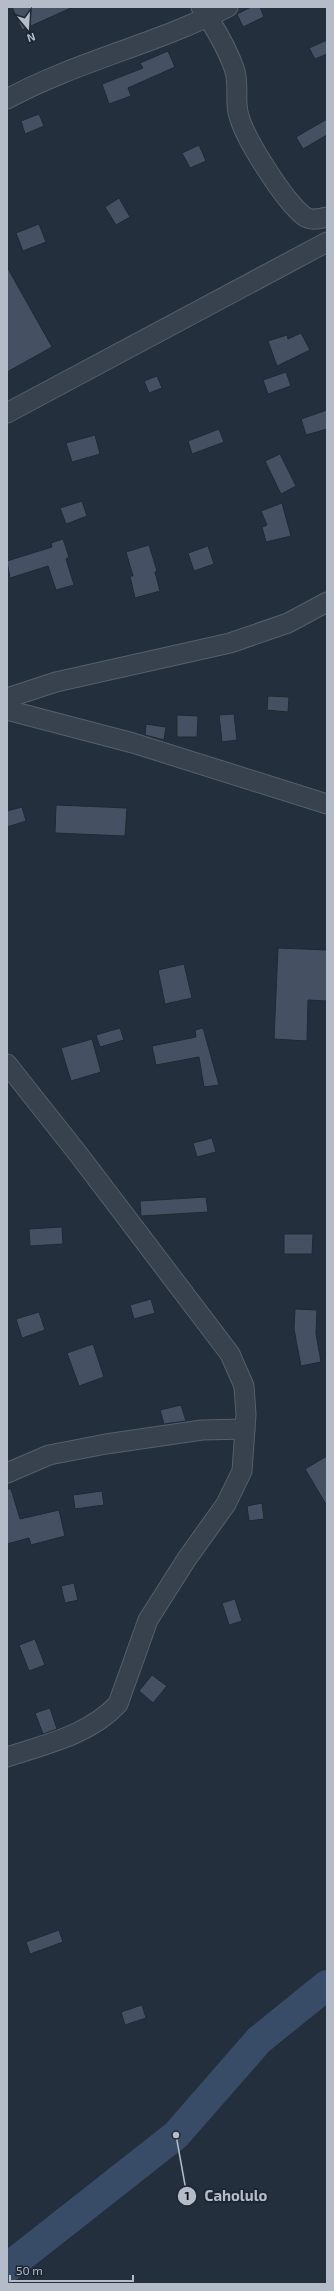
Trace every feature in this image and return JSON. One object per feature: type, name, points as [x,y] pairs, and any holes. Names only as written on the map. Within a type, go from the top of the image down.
[{"type":"street","points":[[7,100],[46,80],[204,12],[228,7]]},
{"type":"street","points":[[204,12],[217,31],[234,68],[238,82],[238,114],[242,125],[260,157],[291,203],[304,216],[311,219],[327,217]]},
{"type":"street","points":[[7,413],[327,242]]},
{"type":"street","points":[[7,698],[56,682],[230,643],[288,623],[327,602]]},
{"type":"street","points":[[7,710],[133,743],[327,804]]},
{"type":"street","points":[[7,1064],[79,1155],[230,1354],[244,1386],[246,1414],[242,1471],[226,1504],[186,1560],[148,1620],[118,1704],[108,1715],[72,1736],[7,1757]]},
{"type":"street","points":[[7,1472],[48,1455],[106,1444],[202,1430],[245,1429]]},
{"type":"building","points":[[12,7],[73,7],[22,30]]},
{"type":"building","points":[[251,7],[260,7],[264,17],[243,27],[237,14]]},
{"type":"building","points":[[327,40],[327,54],[315,59],[309,48]]},
{"type":"building","points":[[168,51],[175,67],[128,88],[131,96],[109,104],[102,84],[143,68],[140,63]]},
{"type":"building","points":[[39,114],[44,126],[25,134],[21,121]]},
{"type":"building","points":[[327,119],[327,135],[303,149],[296,137]]},
{"type":"building","points":[[199,145],[206,161],[190,168],[182,153]]},
{"type":"building","points":[[119,198],[130,217],[116,225],[105,207]]},
{"type":"building","points":[[39,224],[46,242],[23,251],[16,233]]},
{"type":"building","points":[[7,267],[52,347],[7,372]]},
{"type":"building","points":[[301,333],[310,350],[277,366],[268,341],[287,335],[288,339]]},
{"type":"building","points":[[286,372],[291,386],[268,394],[263,380]]},
{"type":"building","points":[[157,376],[162,388],[149,393],[144,381]]},
{"type":"building","points":[[327,410],[327,429],[306,435],[301,419]]},
{"type":"building","points":[[219,429],[224,442],[192,454],[188,441]]},
{"type":"building","points":[[95,435],[100,454],[72,462],[66,443]]},
{"type":"building","points":[[280,454],[296,486],[281,494],[265,461]]},
{"type":"building","points":[[82,501],[87,516],[66,524],[60,508]]},
{"type":"building","points":[[282,503],[291,536],[266,542],[262,527],[267,525],[261,511]]},
{"type":"building","points":[[63,539],[69,557],[66,559],[74,585],[56,590],[48,566],[10,578],[7,561],[52,547],[51,543]]},
{"type":"building","points":[[149,545],[157,571],[155,572],[160,591],[135,598],[130,576],[133,576],[126,552]]},
{"type":"building","points":[[208,546],[214,564],[194,571],[188,553]]},
{"type":"building","points":[[268,696],[289,697],[288,712],[267,710]]},
{"type":"building","points":[[234,714],[237,740],[222,742],[219,715]]},
{"type":"building","points":[[177,715],[198,716],[197,737],[177,737]]},
{"type":"building","points":[[146,724],[166,727],[164,740],[145,735]]},
{"type":"building","points":[[56,805],[127,808],[125,836],[55,833]]},
{"type":"building","points":[[22,807],[26,821],[7,827],[7,811]]},
{"type":"building","points":[[278,948],[327,950],[327,1001],[308,1000],[307,1041],[274,1039]]},
{"type":"building","points":[[184,964],[192,998],[165,1004],[158,970]]},
{"type":"building","points":[[120,1028],[124,1040],[100,1047],[96,1035]]},
{"type":"building","points":[[203,1028],[219,1085],[204,1087],[199,1057],[156,1065],[152,1046],[196,1037],[195,1030]]},
{"type":"building","points":[[92,1039],[101,1072],[71,1081],[61,1048]]},
{"type":"building","points":[[212,1138],[216,1152],[197,1157],[193,1143]]},
{"type":"building","points":[[206,1197],[208,1212],[141,1216],[140,1201]]},
{"type":"building","points":[[62,1227],[63,1244],[30,1246],[29,1229]]},
{"type":"building","points":[[284,1234],[313,1234],[312,1254],[284,1254]]},
{"type":"building","points":[[151,1299],[155,1313],[134,1319],[130,1305]]},
{"type":"building","points":[[295,1309],[317,1310],[316,1334],[321,1362],[301,1366],[294,1329]]},
{"type":"building","points":[[39,1312],[45,1330],[22,1338],[16,1319]]},
{"type":"building","points":[[93,1344],[104,1377],[79,1386],[67,1353]]},
{"type":"building","points":[[181,1405],[186,1421],[164,1424],[160,1410]]},
{"type":"building","points":[[327,1456],[327,1506],[305,1469]]},
{"type":"building","points":[[7,1489],[11,1489],[20,1519],[59,1510],[65,1536],[31,1545],[29,1538],[7,1544]]},
{"type":"building","points":[[102,1491],[104,1505],[75,1509],[73,1495]]},
{"type":"building","points":[[262,1503],[264,1519],[249,1521],[247,1506]]},
{"type":"building","points":[[74,1583],[78,1600],[65,1603],[61,1586]]},
{"type":"building","points":[[235,1599],[242,1621],[229,1625],[222,1603]]},
{"type":"building","points":[[35,1639],[45,1665],[29,1671],[19,1645]]},
{"type":"building","points":[[152,1675],[167,1686],[153,1703],[139,1691]]},
{"type":"building","points":[[50,1708],[57,1729],[43,1734],[35,1713]]},
{"type":"building","points":[[59,1930],[63,1942],[30,1954],[26,1942]]},
{"type":"building","points":[[142,2005],[146,2018],[125,2025],[121,2012]]},
{"type":"waterway","points":[[7,2268],[176,2135],[259,2040],[327,1985]]},
{"type":"place","name":"Caholulo","points":[[176,2135]]}]
